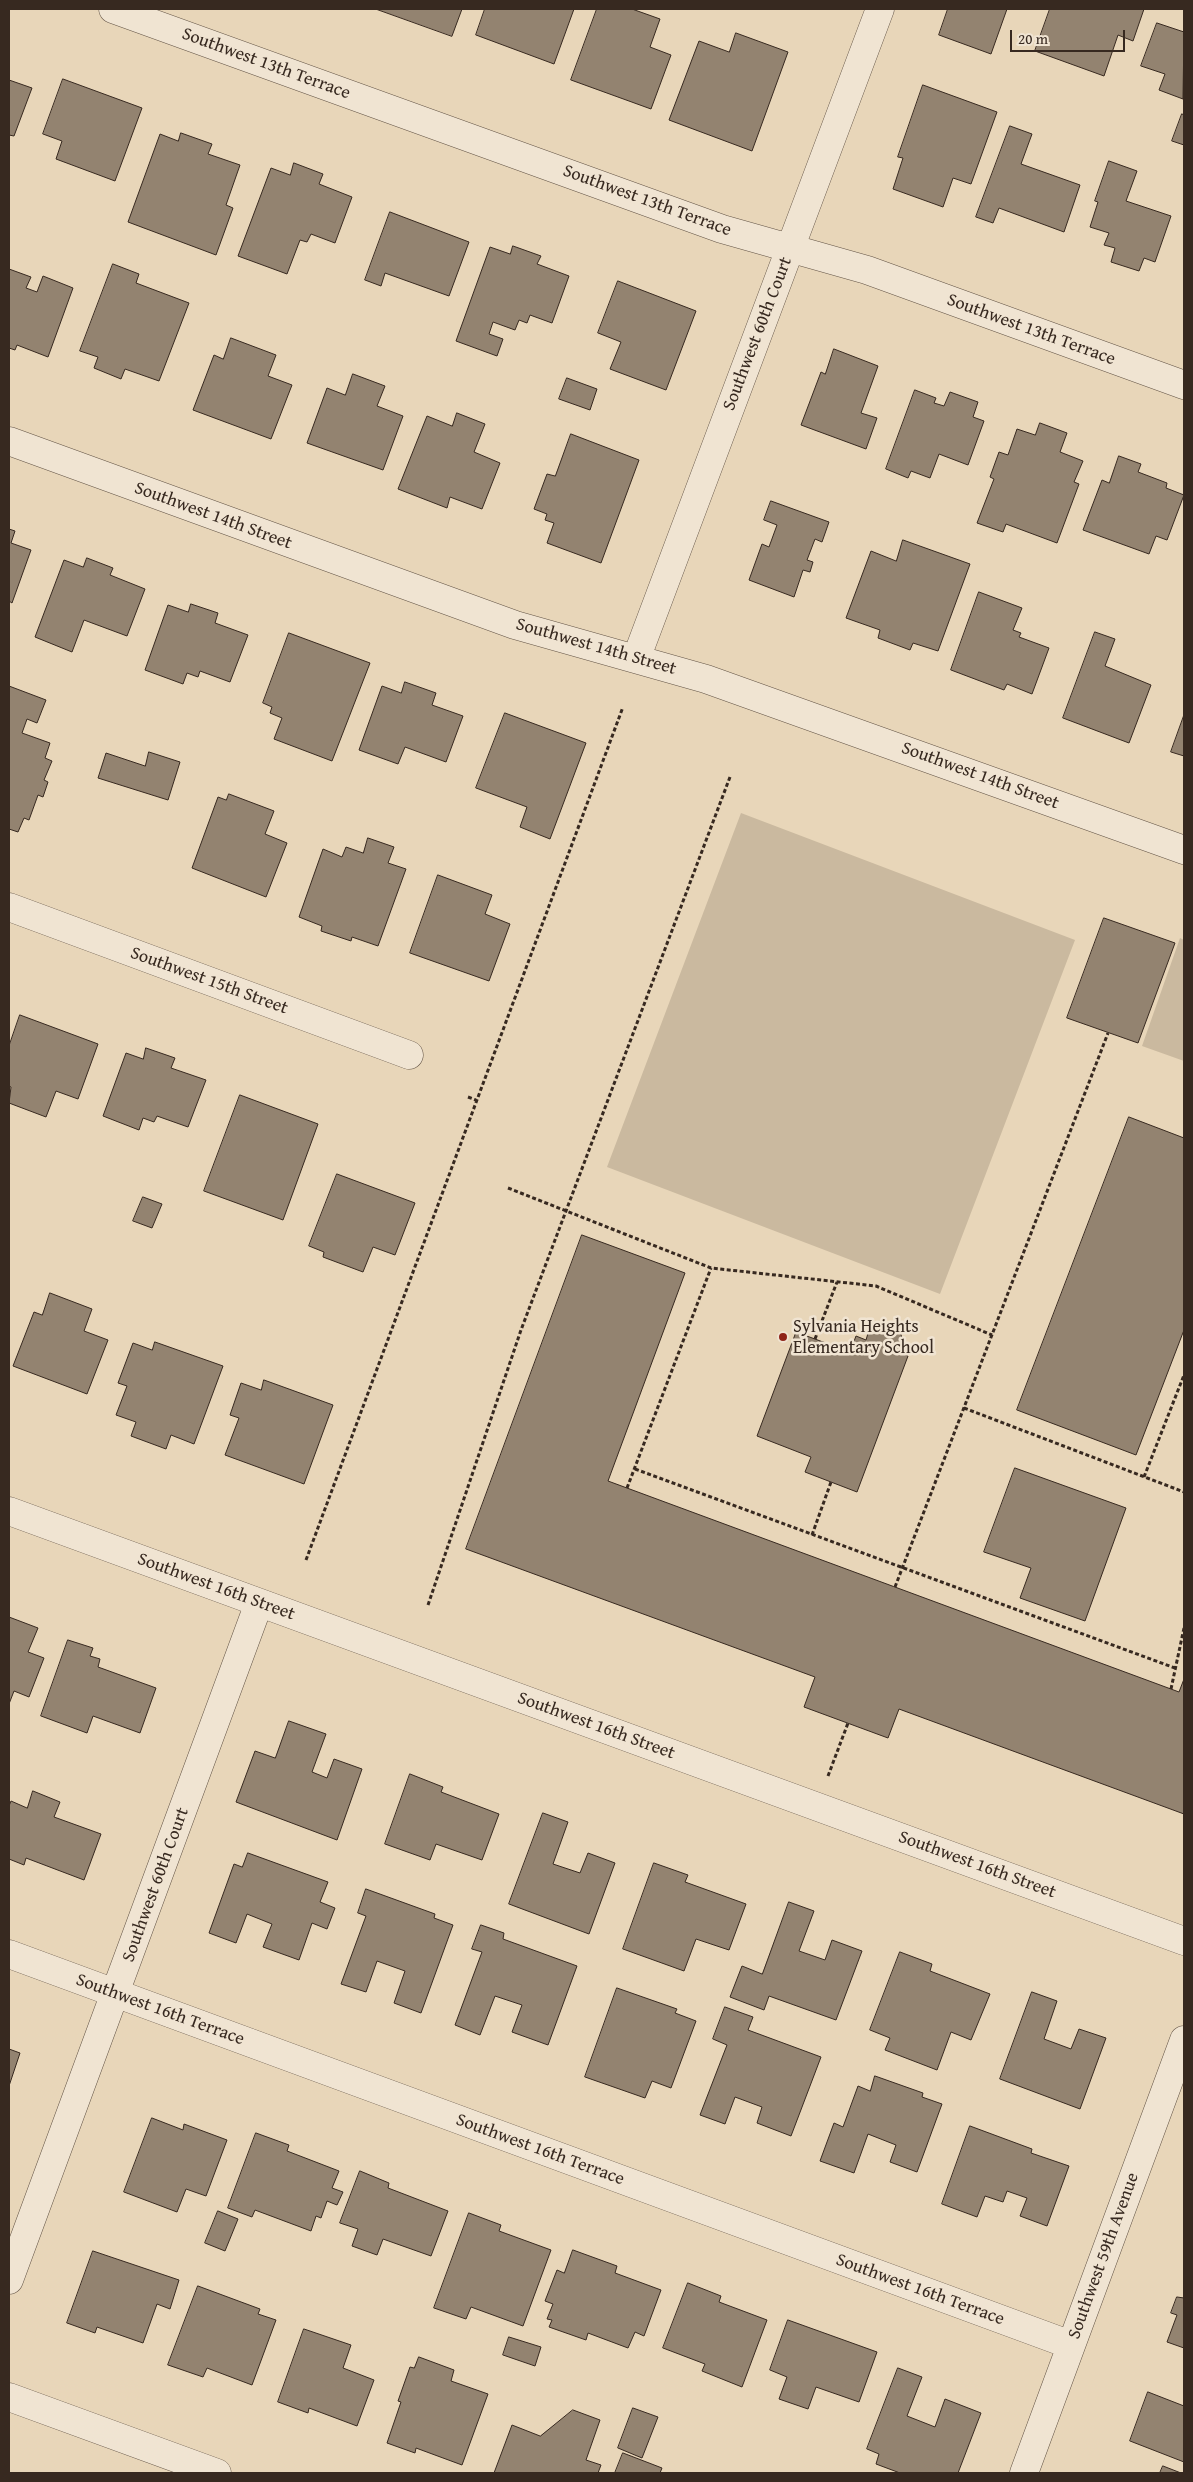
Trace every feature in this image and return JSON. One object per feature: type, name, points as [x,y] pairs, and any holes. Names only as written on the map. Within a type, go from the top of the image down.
[{"type":"street","name":"Southwest 13th Terrace","points":[[113,9],[722,229],[867,270],[1184,385]]},
{"type":"street","name":"Southwest 60th Court","points":[[636,659],[880,9]]},
{"type":"street","name":"Southwest 14th Street","points":[[9,441],[515,625],[706,679],[1184,850]]},
{"type":"street","name":"Southwest 15th Street","points":[[9,907],[409,1055]]},
{"type":"street","name":"Southwest 16th Street","points":[[9,1511],[1184,1941]]},
{"type":"street","name":"Southwest 60th Court","points":[[9,2280],[259,1602]]},
{"type":"street","name":"Southwest 16th Terrace","points":[[9,1954],[1071,2345]]},
{"type":"street","name":"Southwest 59th Avenue","points":[[1024,2473],[1184,2040]]},
{"type":"street","points":[[9,2397],[217,2473]]},
{"type":"path","points":[[306,1560],[623,707]]},
{"type":"path","points":[[428,1605],[521,1330],[568,1211],[730,776]]},
{"type":"path","points":[[895,1587],[1108,1032]]},
{"type":"path","points":[[468,1097],[476,1100]]},
{"type":"path","points":[[508,1188],[711,1268],[876,1286],[992,1335]]},
{"type":"path","points":[[627,1488],[711,1268]]},
{"type":"path","points":[[815,1339],[838,1282]]},
{"type":"path","points":[[1144,1477],[1184,1375]]},
{"type":"path","points":[[964,1408],[1184,1492]]},
{"type":"path","points":[[635,1469],[1175,1668]]},
{"type":"path","points":[[812,1535],[831,1482]]},
{"type":"path","points":[[1171,1689],[1184,1628]]},
{"type":"path","points":[[827,1778],[848,1723]]},
{"type":"shaded area","points":[[741,813],[1075,940],[940,1294],[607,1167]]},
{"type":"shaded area","points":[[1180,938],[1184,940],[1184,1061],[1142,1046]]},
{"type":"building","points":[[376,9],[462,9],[452,36]]},
{"type":"building","points":[[485,9],[574,9],[554,64],[476,35]]},
{"type":"building","points":[[597,9],[632,9],[660,19],[650,47],[671,55],[651,109],[571,80]]},
{"type":"building","points":[[948,9],[1007,9],[991,54],[939,35]]},
{"type":"building","points":[[1050,9],[1144,9],[1133,41],[1118,35],[1104,76],[1035,51]]},
{"type":"building","points":[[1157,23],[1184,32],[1183,99],[1159,90],[1165,74],[1141,66]]},
{"type":"building","points":[[736,33],[788,52],[752,151],[669,120],[699,41],[729,52]]},
{"type":"building","points":[[63,79],[142,108],[115,181],[56,159],[62,141],[43,134]]},
{"type":"building","points":[[9,80],[32,88],[14,136],[9,135]]},
{"type":"building","points":[[923,85],[997,112],[971,184],[953,178],[943,207],[893,189],[903,158],[898,157]]},
{"type":"building","points":[[1182,114],[1184,115],[1184,145],[1172,141]]},
{"type":"building","points":[[1010,126],[1032,134],[1021,164],[1080,185],[1064,232],[999,208],[993,223],[976,217]]},
{"type":"building","points":[[181,133],[212,144],[208,154],[240,165],[226,205],[233,208],[216,255],[128,222],[160,134],[178,141]]},
{"type":"building","points":[[1109,161],[1137,171],[1126,201],[1171,216],[1155,262],[1144,258],[1139,271],[1111,262],[1115,248],[1104,245],[1109,233],[1090,227],[1098,202],[1095,201]]},
{"type":"building","points":[[294,163],[323,174],[319,184],[352,197],[335,243],[311,234],[307,242],[300,240],[287,274],[238,256],[271,168],[290,175]]},
{"type":"building","points":[[390,212],[469,242],[449,296],[385,273],[381,286],[365,280]]},
{"type":"building","points":[[513,246],[541,256],[537,264],[569,276],[552,323],[530,315],[527,323],[519,320],[515,330],[493,322],[489,334],[503,339],[497,356],[456,341],[490,247],[510,254]]},
{"type":"building","points":[[113,264],[139,274],[136,283],[189,303],[159,381],[125,369],[121,379],[94,368],[98,357],[80,351]]},
{"type":"building","points":[[9,269],[31,277],[26,288],[37,292],[43,276],[73,288],[48,357],[17,345],[15,350],[9,348]]},
{"type":"building","points":[[618,281],[696,311],[666,390],[610,369],[621,342],[598,333]]},
{"type":"building","points":[[231,338],[276,355],[268,376],[292,385],[271,439],[193,410],[214,355],[223,359]]},
{"type":"building","points":[[834,349],[878,366],[861,413],[877,418],[866,449],[801,425],[821,372],[825,374]]},
{"type":"building","points":[[353,374],[385,386],[377,406],[403,416],[383,470],[307,443],[327,388],[345,395]]},
{"type":"building","points":[[567,378],[597,389],[590,410],[559,399]]},
{"type":"building","points":[[915,390],[936,398],[934,403],[944,406],[950,392],[978,402],[973,417],[984,421],[968,465],[939,454],[930,478],[911,471],[908,478],[886,469]]},
{"type":"building","points":[[457,413],[485,424],[474,452],[500,463],[482,509],[450,497],[447,508],[398,489],[427,416],[452,426]]},
{"type":"building","points":[[1040,423],[1067,433],[1060,452],[1083,461],[1074,482],[1079,484],[1057,543],[1006,524],[1003,532],[977,523],[994,479],[990,477],[999,452],[1008,455],[1017,429],[1035,435]]},
{"type":"building","points":[[571,434],[639,460],[601,563],[547,543],[554,523],[545,520],[547,514],[534,509],[547,474],[555,476]]},
{"type":"building","points":[[1119,456],[1141,464],[1138,472],[1167,483],[1166,488],[1184,495],[1167,540],[1156,536],[1149,554],[1083,530],[1102,480],[1109,483]]},
{"type":"building","points":[[771,501],[829,522],[822,542],[815,539],[807,560],[813,562],[810,572],[803,570],[794,597],[749,580],[762,544],[769,547],[777,525],[764,520]]},
{"type":"building","points":[[9,529],[15,531],[11,543],[31,550],[12,603],[9,601]]},
{"type":"building","points":[[903,540],[970,564],[938,651],[913,643],[910,650],[878,638],[880,630],[846,618],[871,551],[896,561]]},
{"type":"building","points":[[87,558],[113,568],[110,575],[145,589],[127,636],[84,620],[72,652],[35,637],[64,560],[83,567]]},
{"type":"building","points":[[979,592],[1022,608],[1013,630],[1021,633],[1019,637],[1049,648],[1032,694],[1007,684],[1004,690],[951,670]]},
{"type":"building","points":[[191,604],[218,613],[215,623],[248,635],[230,682],[200,671],[198,677],[187,673],[183,684],[145,670],[168,605],[188,612]]},
{"type":"building","points":[[1095,632],[1115,639],[1105,666],[1151,685],[1129,743],[1063,718]]},
{"type":"building","points":[[289,633],[370,663],[332,761],[274,739],[282,718],[270,713],[272,707],[263,703]]},
{"type":"building","points":[[405,682],[436,693],[432,705],[463,716],[446,762],[405,747],[398,764],[359,750],[382,686],[401,693]]},
{"type":"building","points":[[9,686],[46,700],[37,723],[27,719],[22,733],[50,743],[45,758],[52,761],[44,780],[48,782],[43,797],[38,795],[29,820],[24,818],[18,832],[9,829]]},
{"type":"building","points":[[505,713],[586,743],[550,839],[520,827],[527,807],[476,788]]},
{"type":"building","points":[[1184,715],[1184,756],[1171,752]]},
{"type":"building","points":[[149,752],[180,762],[168,800],[98,778],[106,753],[145,766]]},
{"type":"building","points":[[229,794],[274,811],[265,834],[287,843],[266,897],[192,868],[218,797],[226,800]]},
{"type":"building","points":[[368,838],[394,847],[388,863],[406,869],[378,946],[352,937],[351,941],[321,931],[322,926],[299,917],[323,849],[342,857],[346,847],[363,853]]},
{"type":"building","points":[[438,875],[492,895],[485,914],[510,924],[489,981],[410,953]]},
{"type":"building","points":[[1104,918],[1175,943],[1138,1043],[1067,1018]]},
{"type":"building","points":[[20,1015],[98,1044],[78,1099],[56,1091],[46,1117],[9,1103],[11,1087],[9,1086],[9,1046]]},
{"type":"building","points":[[146,1048],[175,1058],[171,1068],[206,1080],[188,1127],[157,1116],[154,1122],[143,1118],[139,1130],[103,1116],[126,1053],[143,1059]]},
{"type":"building","points":[[240,1095],[318,1124],[283,1220],[204,1191]]},
{"type":"building","points":[[1129,1117],[1184,1138],[1184,1330],[1136,1455],[1017,1410]]},
{"type":"building","points":[[337,1174],[415,1203],[395,1255],[373,1247],[363,1272],[323,1257],[324,1252],[309,1246]]},
{"type":"building","points":[[143,1197],[162,1204],[152,1228],[133,1221]]},
{"type":"building","points":[[582,1235],[685,1273],[608,1481],[1179,1692],[1184,1679],[1184,1814],[899,1709],[888,1738],[804,1707],[815,1677],[466,1549]]},
{"type":"building","points":[[50,1293],[92,1309],[84,1331],[108,1340],[87,1394],[13,1366],[34,1312],[42,1315]]},
{"type":"building","points":[[878,1323],[891,1323],[900,1331],[903,1342],[899,1352],[908,1356],[857,1492],[805,1472],[811,1457],[757,1436],[796,1332],[850,1352],[856,1336],[866,1340],[869,1330]]},
{"type":"building","points":[[155,1342],[223,1366],[194,1444],[171,1435],[166,1449],[131,1436],[136,1422],[116,1415],[127,1386],[118,1383],[133,1343],[152,1350]]},
{"type":"building","points":[[264,1380],[333,1405],[304,1484],[225,1455],[239,1418],[230,1415],[241,1383],[261,1390]]},
{"type":"building","points":[[1015,1468],[1126,1508],[1085,1621],[1020,1598],[1031,1568],[984,1552]]},
{"type":"building","points":[[9,1617],[38,1628],[28,1652],[44,1658],[29,1697],[14,1691],[9,1704]]},
{"type":"building","points":[[68,1640],[93,1648],[90,1656],[100,1659],[98,1667],[156,1688],[140,1733],[93,1716],[87,1733],[41,1716]]},
{"type":"building","points":[[289,1721],[326,1734],[312,1772],[327,1778],[334,1759],[362,1769],[337,1840],[236,1802],[255,1751],[275,1758]]},
{"type":"building","points":[[410,1774],[443,1787],[441,1792],[499,1814],[482,1860],[436,1844],[430,1860],[385,1844]]},
{"type":"building","points":[[33,1791],[60,1802],[54,1817],[101,1834],[84,1880],[26,1858],[24,1865],[9,1859],[9,1806],[11,1801],[27,1808]]},
{"type":"building","points":[[543,1813],[568,1822],[553,1864],[580,1873],[588,1853],[615,1863],[589,1934],[509,1904]]},
{"type":"building","points":[[248,1853],[328,1882],[320,1902],[335,1908],[327,1929],[312,1923],[299,1960],[263,1947],[272,1924],[247,1914],[236,1943],[209,1933],[234,1864],[242,1867]]},
{"type":"building","points":[[654,1863],[688,1875],[685,1882],[746,1904],[729,1950],[696,1939],[684,1971],[623,1949]]},
{"type":"building","points":[[366,1889],[435,1914],[434,1918],[453,1925],[421,2013],[394,2003],[405,1971],[377,1961],[366,1992],[341,1984],[366,1916],[358,1913]]},
{"type":"building","points":[[789,1902],[814,1911],[799,1951],[825,1960],[832,1940],[862,1951],[836,2020],[769,1996],[764,2010],[730,1997],[742,1966],[762,1974]]},
{"type":"building","points":[[481,1925],[504,1933],[503,1939],[577,1966],[548,2045],[512,2032],[522,2005],[495,1996],[480,2035],[455,2025],[482,1952],[472,1949]]},
{"type":"building","points":[[900,1952],[932,1964],[930,1971],[990,1994],[971,2040],[951,2032],[937,2070],[885,2050],[890,2038],[870,2030]]},
{"type":"building","points":[[617,1988],[677,2009],[675,2013],[696,2021],[671,2088],[652,2081],[645,2098],[585,2077]]},
{"type":"building","points":[[1032,1992],[1057,2001],[1044,2039],[1071,2049],[1079,2029],[1106,2038],[1080,2109],[1000,2079]]},
{"type":"building","points":[[725,2007],[753,2017],[748,2030],[821,2057],[791,2136],[757,2123],[762,2107],[735,2097],[725,2124],[700,2115],[727,2045],[713,2039]]},
{"type":"building","points":[[9,2049],[20,2053],[9,2086]]},
{"type":"building","points":[[875,2076],[923,2093],[922,2097],[942,2104],[917,2172],[890,2162],[896,2145],[868,2134],[854,2173],[820,2161],[834,2123],[843,2127],[858,2086],[870,2091]]},
{"type":"building","points":[[152,2118],[183,2130],[184,2124],[227,2140],[206,2196],[186,2189],[177,2212],[124,2192]]},
{"type":"building","points":[[970,2126],[1032,2149],[1031,2153],[1069,2166],[1047,2226],[1020,2216],[1027,2198],[1007,2191],[1003,2202],[985,2196],[977,2217],[942,2204]]},
{"type":"building","points":[[256,2133],[289,2145],[287,2151],[339,2171],[332,2188],[343,2192],[337,2205],[327,2201],[321,2218],[316,2216],[311,2231],[255,2210],[252,2217],[228,2208]]},
{"type":"building","points":[[360,2171],[389,2183],[388,2188],[448,2211],[431,2256],[383,2239],[377,2255],[352,2246],[358,2229],[340,2223]]},
{"type":"building","points":[[218,2211],[238,2219],[225,2251],[205,2243]]},
{"type":"building","points":[[469,2213],[501,2225],[499,2231],[551,2250],[523,2326],[471,2307],[466,2319],[434,2308]]},
{"type":"building","points":[[573,2250],[617,2266],[615,2273],[661,2290],[644,2336],[635,2332],[628,2348],[588,2333],[586,2340],[549,2327],[552,2320],[547,2319],[553,2304],[545,2301],[557,2270],[564,2273]]},
{"type":"building","points":[[93,2251],[179,2280],[170,2309],[157,2304],[143,2343],[97,2327],[95,2333],[67,2323]]},
{"type":"building","points":[[688,2283],[721,2296],[719,2302],[767,2320],[742,2387],[702,2371],[705,2364],[663,2348]]},
{"type":"building","points":[[198,2286],[260,2309],[258,2314],[276,2320],[252,2385],[207,2368],[203,2377],[168,2365]]},
{"type":"building","points":[[1177,2297],[1184,2298],[1184,2348],[1167,2342],[1177,2315],[1171,2313]]},
{"type":"building","points":[[788,2320],[877,2352],[859,2402],[816,2387],[808,2409],[779,2399],[787,2377],[770,2370]]},
{"type":"building","points":[[304,2329],[351,2345],[343,2368],[374,2380],[357,2426],[309,2408],[308,2413],[278,2402]]},
{"type":"building","points":[[509,2337],[541,2347],[535,2366],[503,2355]]},
{"type":"building","points":[[419,2357],[454,2370],[451,2381],[488,2394],[462,2465],[416,2448],[415,2453],[387,2443],[401,2402],[398,2401],[410,2367],[414,2368]]},
{"type":"building","points":[[898,2368],[922,2377],[907,2416],[935,2427],[945,2399],[981,2413],[958,2473],[900,2473],[876,2464],[879,2454],[867,2449]]},
{"type":"building","points":[[1148,2392],[1184,2406],[1184,2462],[1130,2441]]},
{"type":"building","points":[[633,2408],[658,2417],[642,2458],[618,2448]]},
{"type":"building","points":[[573,2410],[600,2420],[586,2460],[601,2465],[598,2473],[494,2473],[512,2425],[540,2436]]},
{"type":"building","points":[[623,2453],[662,2468],[660,2473],[615,2473]]},
{"type":"building","points":[[1163,2466],[1181,2473],[1160,2473]]},
{"type":"place","name":"Sylvania Heights Elementary School","points":[[783,1337]]}]
